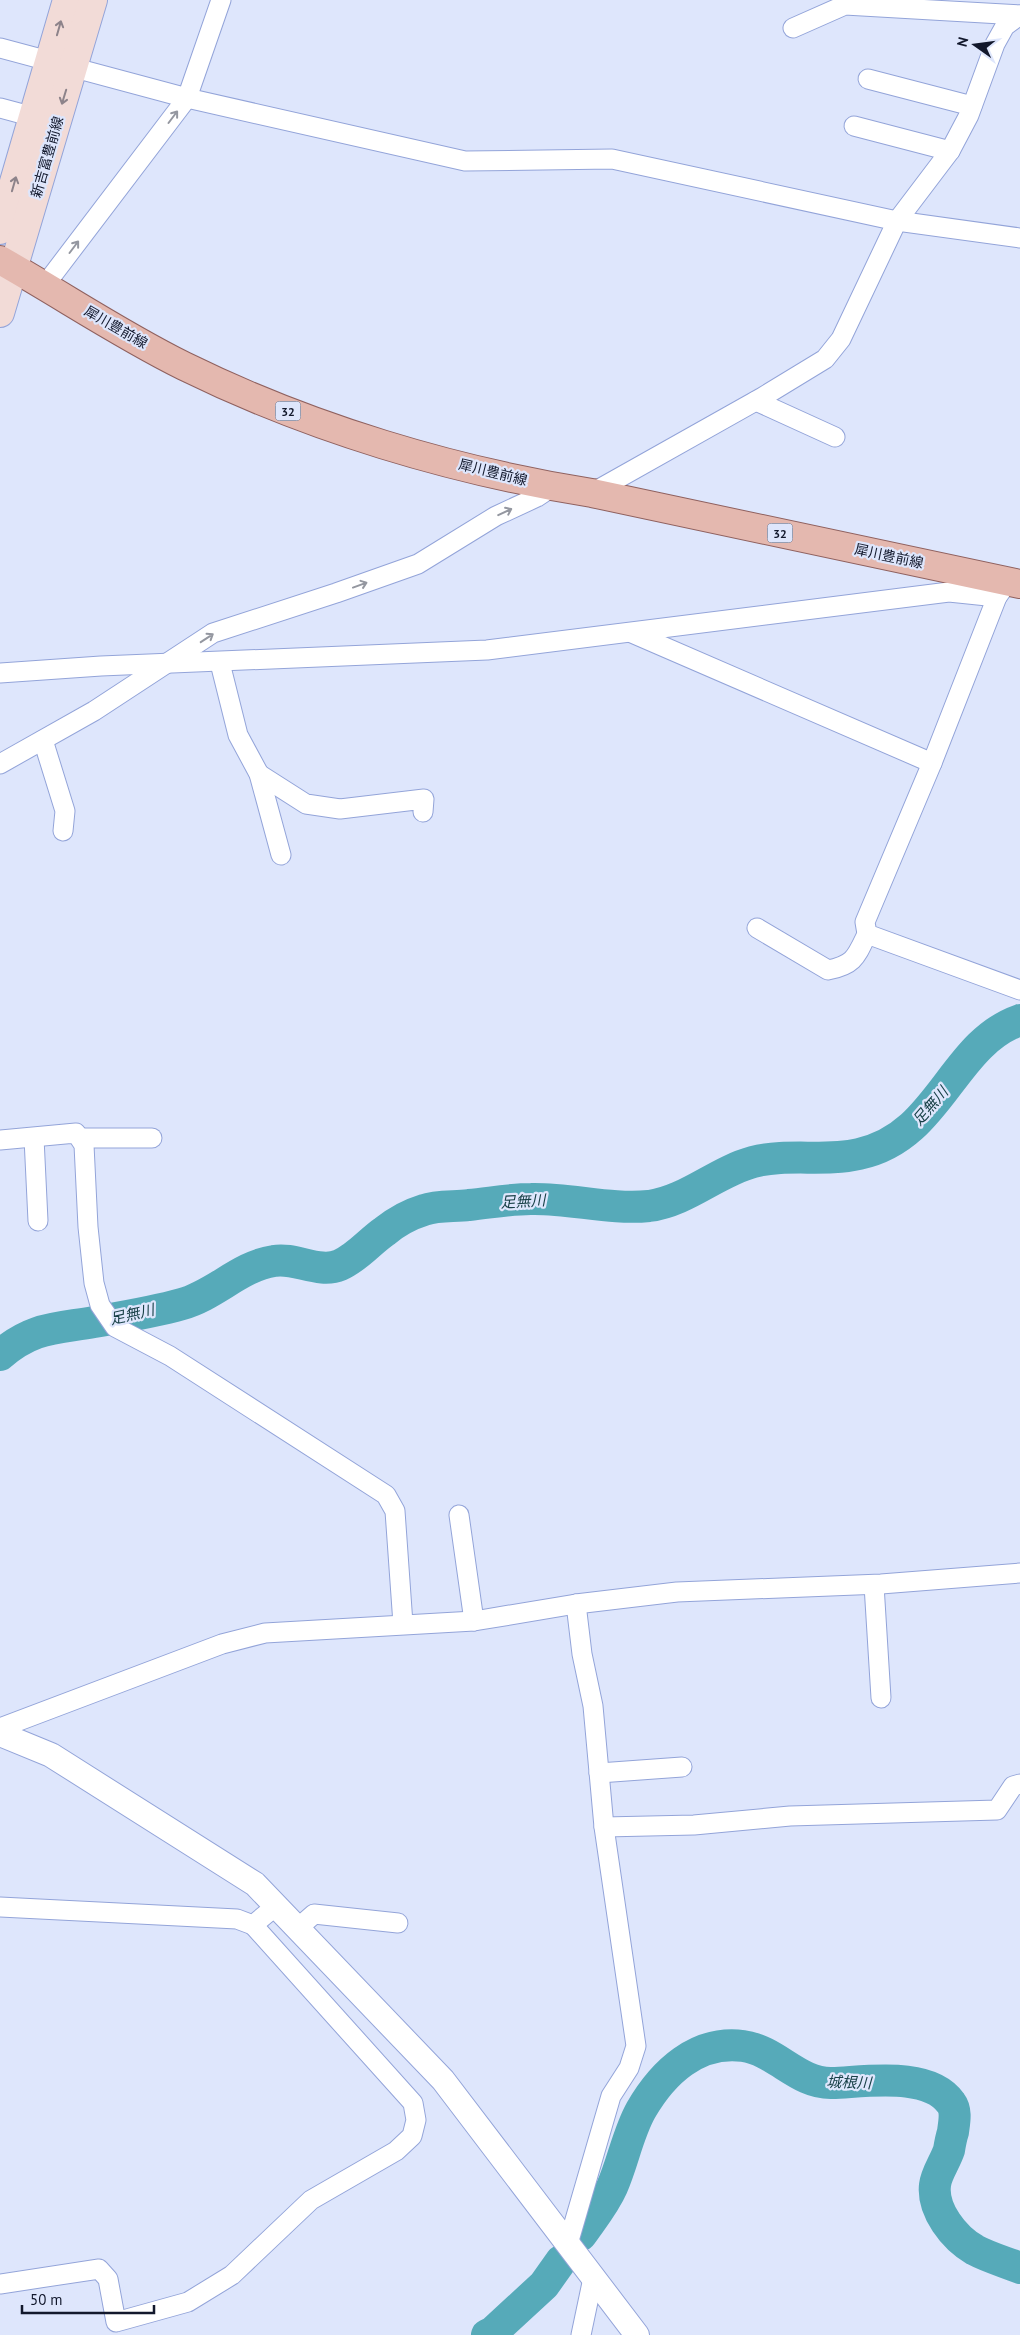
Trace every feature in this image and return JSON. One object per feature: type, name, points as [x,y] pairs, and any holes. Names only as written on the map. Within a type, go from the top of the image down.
[{"type":"main road","name":"新吉富豊前線","points":[[0,313],[7,264],[61,64],[67,0]]},
{"type":"main road","name":"新吉富豊前線","points":[[61,64],[93,0]]},
{"type":"main road","name":"新吉富豊前線","points":[[0,230],[45,120]]},
{"type":"main road","name":"犀川豊前線","points":[[7,264],[183,366],[253,397],[326,426],[406,451],[552,487],[592,493],[1008,588]]},
{"type":"street","points":[[44,285],[187,98],[221,0]]},
{"type":"street","points":[[793,28],[844,5],[1020,15]]},
{"type":"street","points":[[592,493],[756,401],[825,359],[841,339],[897,221],[950,151],[972,106],[995,44],[1005,26],[1020,15]]},
{"type":"street","points":[[0,48],[187,98],[465,161],[612,159],[897,221],[1020,238]]},
{"type":"street","points":[[868,79],[972,106]]},
{"type":"street","points":[[0,108],[45,120]]},
{"type":"street","points":[[854,126],[950,151]]},
{"type":"street","points":[[756,401],[836,436]]},
{"type":"street","points":[[0,764],[94,711],[214,633],[336,594],[418,564],[496,516],[537,497],[552,487]]},
{"type":"street","points":[[0,673],[487,650],[949,592],[1008,588],[864,922],[867,934],[856,958],[844,967],[828,970],[757,928]]},
{"type":"street","points":[[632,633],[932,763]]},
{"type":"street","points":[[220,662],[238,735],[259,774],[281,855]]},
{"type":"street","points":[[43,740],[65,811],[63,831]]},
{"type":"street","points":[[259,774],[306,804],[340,809],[424,799],[423,812]]},
{"type":"street","points":[[867,934],[1020,990]]},
{"type":"street","points":[[0,1140],[76,1133],[80,1138],[84,1145],[88,1227],[94,1283],[100,1305],[115,1327],[170,1356],[386,1494],[395,1511],[403,1624]]},
{"type":"street","points":[[34,1138],[38,1221]]},
{"type":"street","points":[[80,1138],[152,1138]]},
{"type":"street","points":[[459,1515],[474,1621]]},
{"type":"street","points":[[0,1728],[222,1644],[265,1633],[474,1621],[576,1604],[677,1592],[874,1584],[1020,1573]]},
{"type":"street","points":[[874,1584],[881,1698]]},
{"type":"street","points":[[568,2244],[611,2096],[629,2068],[636,2046],[604,1827],[593,1706],[582,1654],[576,1604]]},
{"type":"street","points":[[0,1734],[51,1755],[255,1884],[443,2080],[637,2335]]},
{"type":"street","points":[[599,1773],[682,1767]]},
{"type":"street","points":[[604,1827],[694,1825],[790,1816],[997,1810],[1013,1786],[1020,1784]]},
{"type":"street","points":[[253,1925],[276,1906]]},
{"type":"street","points":[[0,1908],[237,1919],[253,1925],[413,2103],[416,2120],[412,2136],[396,2152],[311,2200],[232,2275],[188,2302],[116,2322],[108,2279],[99,2269],[0,2284]]},
{"type":"street","points":[[298,1928],[314,1914],[398,1923]]},
{"type":"street","points":[[581,2335],[594,2278]]},
{"type":"waterway","name":"足無川","points":[[0,1355],[23,1339],[44,1331],[138,1314],[194,1300],[239,1274],[262,1264],[282,1260],[324,1268],[340,1265],[352,1258],[394,1224],[429,1208],[531,1199],[634,1207],[649,1206],[689,1193],[726,1172],[753,1162],[779,1158],[833,1157],[859,1154],[886,1144],[909,1129],[977,1049],[997,1032],[1020,1020]]},
{"type":"waterway","name":"城根川","points":[[581,2235],[609,2194],[636,2119],[660,2083],[671,2071],[696,2054],[726,2045],[743,2046],[766,2054],[798,2073],[820,2082],[878,2080],[912,2082],[928,2086],[941,2093],[953,2106],[955,2117],[949,2150],[935,2185],[937,2204],[941,2213],[952,2231],[967,2245],[985,2255],[1020,2268]]},
{"type":"waterway","name":"城根川","points":[[487,2335],[493,2332],[544,2285],[561,2261]]}]
